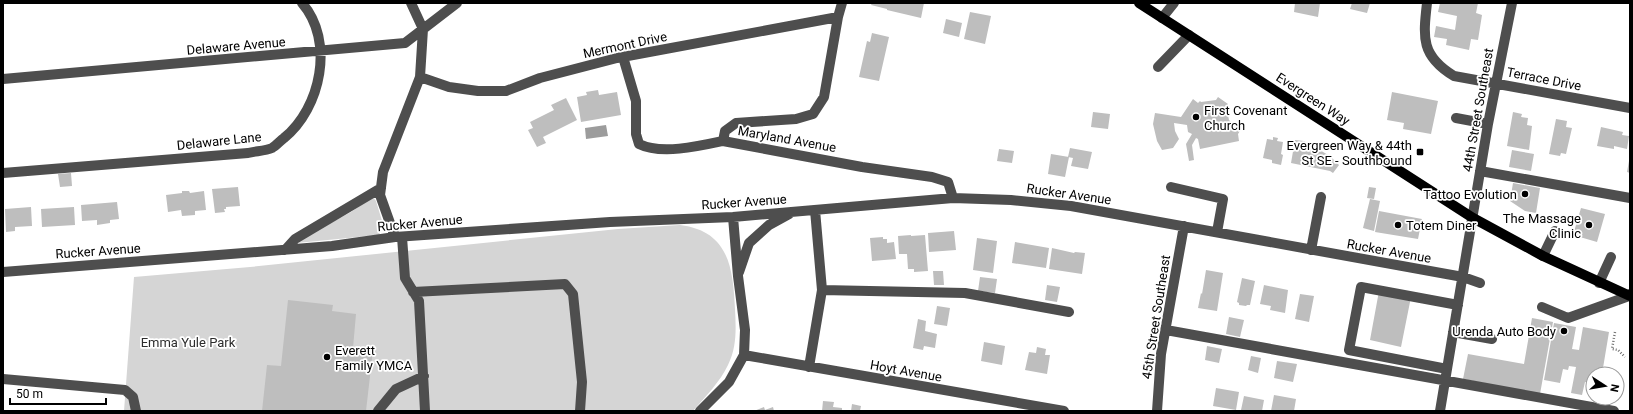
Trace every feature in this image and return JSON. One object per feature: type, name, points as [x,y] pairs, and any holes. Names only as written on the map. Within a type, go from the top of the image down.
[{"type":"main road","name":"Evergreen Way","points":[[1139,3],[1473,218]]},
{"type":"main road","points":[[1473,218],[1543,256],[1630,295]]},
{"type":"street","name":"Delaware Lane","points":[[3,173],[248,153],[272,148],[293,131],[308,109],[317,83],[322,52],[317,27],[310,12],[302,3]]},
{"type":"street","points":[[411,3],[423,30],[420,77],[383,172],[380,194],[398,237],[405,278],[419,301],[425,411]]},
{"type":"street","name":"Delaware Avenue","points":[[3,79],[405,44],[457,3]]},
{"type":"street","name":"Maryland Avenue","points":[[842,3],[838,17],[824,97],[813,114],[796,119],[736,123],[725,131],[723,141],[862,167],[932,177],[948,182],[953,198]]},
{"type":"street","points":[[1162,18],[1174,3]]},
{"type":"street","name":"Terrace Drive","points":[[1427,3],[1424,28],[1426,43],[1432,57],[1441,68],[1454,76],[1630,108]]},
{"type":"street","name":"44th Street Southeast","points":[[1440,411],[1488,124],[1512,3]]},
{"type":"street","name":"Mermont Drive","points":[[420,77],[449,87],[478,91],[506,91],[540,78],[623,57],[838,17]]},
{"type":"street","points":[[1158,67],[1189,35]]},
{"type":"street","points":[[623,57],[636,100],[636,134],[639,144],[646,147],[688,148],[723,141]]},
{"type":"street","points":[[1456,118],[1488,124]]},
{"type":"street","points":[[1480,172],[1630,198]]},
{"type":"street","points":[[1171,187],[1224,199],[1217,232]]},
{"type":"street","points":[[285,250],[295,239],[381,188]]},
{"type":"street","points":[[1311,250],[1321,197]]},
{"type":"street","name":"Rucker Avenue","points":[[3,272],[332,246],[398,237],[610,222],[734,217],[953,198],[1011,200],[1071,206],[1463,277],[1480,283]]},
{"type":"street","points":[[809,367],[822,290],[815,210]]},
{"type":"street","points":[[738,276],[749,243],[769,226],[791,212]]},
{"type":"street","points":[[700,411],[729,382],[744,355],[745,330],[738,276],[734,217]]},
{"type":"street","name":"45th Street Southeast","points":[[1157,411],[1161,354],[1184,226]]},
{"type":"street","points":[[1543,256],[1555,231]]},
{"type":"street","points":[[1599,282],[1611,257]]},
{"type":"street","points":[[413,292],[565,284],[573,294],[582,382],[580,411]]},
{"type":"street","points":[[1447,369],[1348,350],[1360,287],[1458,305]]},
{"type":"street","points":[[822,290],[965,293],[1069,312]]},
{"type":"street","points":[[1542,307],[1568,318],[1630,295]]},
{"type":"street","points":[[1166,330],[1445,381],[1578,408],[1615,409]]},
{"type":"street","points":[[1454,332],[1492,339]]},
{"type":"street","name":"Hoyt Avenue","points":[[744,355],[1064,411]]},
{"type":"street","points":[[378,411],[396,389],[424,376]]},
{"type":"street","points":[[3,379],[125,390],[133,396],[136,411]]},
{"type":"path","points":[[1615,332],[1612,349],[1618,350],[1625,356]]},
{"type":"green space","points":[[373,197],[376,201],[383,224],[379,235],[297,243],[301,239],[351,212]]},
{"type":"green space","name":"Emma Yule Park","points":[[680,225],[696,229],[709,235],[718,243],[730,266],[734,294],[736,330],[731,358],[721,377],[693,411],[124,411],[134,277],[250,267],[618,229]]},
{"type":"shaded area","points":[[606,125],[608,136],[586,139],[585,128]]},
{"type":"building","points":[[872,3],[924,3],[921,18],[887,10],[871,5]]},
{"type":"building","points":[[1295,3],[1320,3],[1318,17],[1294,12]]},
{"type":"building","points":[[1352,3],[1370,3],[1367,13],[1350,9]]},
{"type":"building","points":[[1440,3],[1478,3],[1476,13],[1482,15],[1478,40],[1471,39],[1469,50],[1446,45],[1447,39],[1434,37],[1436,26],[1455,30],[1457,16],[1438,12]]},
{"type":"building","points":[[970,12],[991,16],[985,44],[964,39]]},
{"type":"building","points":[[946,19],[962,23],[959,37],[943,33]]},
{"type":"building","points":[[872,33],[889,37],[879,81],[859,77],[867,41],[870,42]]},
{"type":"building","points":[[598,90],[599,95],[617,92],[621,115],[581,122],[577,97],[587,95],[586,92]]},
{"type":"building","points":[[1392,92],[1438,101],[1431,134],[1403,129],[1404,123],[1387,120]]},
{"type":"building","points":[[1218,97],[1228,104],[1226,106],[1229,120],[1231,122],[1230,124],[1240,131],[1238,134],[1239,141],[1200,149],[1198,139],[1196,138],[1192,145],[1194,160],[1189,161],[1186,144],[1192,134],[1188,132],[1187,125],[1174,123],[1175,131],[1179,139],[1173,148],[1162,150],[1157,141],[1153,124],[1155,113],[1181,117],[1193,99],[1198,103],[1200,101],[1216,100]]},
{"type":"building","points":[[566,98],[577,120],[543,137],[546,143],[537,147],[528,130],[533,128],[530,122],[554,110],[551,105]]},
{"type":"building","points":[[1093,112],[1110,114],[1108,129],[1091,127]]},
{"type":"building","points":[[1513,112],[1522,114],[1521,117],[1528,118],[1527,125],[1532,126],[1529,150],[1507,146]]},
{"type":"building","points":[[1556,119],[1567,121],[1566,127],[1572,128],[1566,154],[1561,153],[1560,156],[1549,154]]},
{"type":"building","points":[[1601,127],[1623,132],[1622,135],[1629,136],[1627,149],[1614,146],[1614,149],[1597,146]]},
{"type":"building","points":[[1273,137],[1278,138],[1277,141],[1283,142],[1281,165],[1272,163],[1272,160],[1263,158],[1267,139],[1273,140]]},
{"type":"building","points":[[1295,140],[1304,141],[1330,156],[1339,165],[1333,173],[1330,171],[1291,163]]},
{"type":"building","points":[[1070,148],[1092,152],[1088,169],[1071,166],[1073,158],[1068,157]]},
{"type":"building","points":[[999,149],[1014,151],[1012,163],[997,161]]},
{"type":"building","points":[[1512,150],[1534,154],[1531,171],[1509,167]]},
{"type":"building","points":[[1051,154],[1069,157],[1065,177],[1048,174]]},
{"type":"building","points":[[1630,161],[1630,173],[1627,172]]},
{"type":"building","points":[[71,173],[72,186],[60,187],[58,174]]},
{"type":"building","name":"Tattoo Evolution","points":[[1513,183],[1540,188],[1536,213],[1525,211],[1510,201]]},
{"type":"building","points":[[238,187],[240,206],[226,207],[226,209],[224,209],[225,212],[215,213],[212,189]]},
{"type":"building","points":[[1369,187],[1376,188],[1374,199],[1367,198]]},
{"type":"building","points":[[182,191],[189,191],[190,193],[204,191],[206,210],[195,211],[195,215],[182,216],[181,210],[168,212],[166,195],[182,193]]},
{"type":"building","points":[[1370,199],[1380,201],[1374,231],[1363,228]]},
{"type":"building","points":[[117,202],[119,219],[110,220],[110,223],[97,225],[97,220],[82,221],[81,205]]},
{"type":"building","points":[[31,207],[32,226],[15,227],[15,231],[6,232],[5,209]]},
{"type":"building","points":[[74,207],[75,225],[42,227],[41,209]]},
{"type":"building","name":"The Massage Clinic","points":[[1581,208],[1605,214],[1597,242],[1573,235]]},
{"type":"building","name":"Totem Diner","points":[[1379,211],[1422,219],[1418,239],[1375,232]]},
{"type":"building","points":[[954,231],[956,250],[929,252],[928,233]]},
{"type":"building","points":[[925,235],[928,271],[914,272],[914,269],[908,269],[907,254],[899,254],[898,236]]},
{"type":"building","points":[[883,237],[883,239],[887,239],[887,243],[894,242],[896,259],[872,261],[870,238]]},
{"type":"building","points":[[977,238],[997,241],[993,273],[973,270]]},
{"type":"building","points":[[1015,242],[1049,248],[1046,268],[1012,263]]},
{"type":"building","points":[[1052,248],[1074,253],[1085,253],[1082,274],[1049,269]]},
{"type":"building","points":[[1206,270],[1223,273],[1217,311],[1198,308]]},
{"type":"building","points":[[933,271],[943,271],[944,285],[934,285]]},
{"type":"building","points":[[980,277],[997,279],[995,293],[978,291]]},
{"type":"building","points":[[1242,278],[1255,281],[1250,305],[1246,306],[1239,305],[1237,302]]},
{"type":"building","points":[[1047,285],[1060,287],[1057,302],[1045,300]]},
{"type":"building","points":[[1264,285],[1288,290],[1285,313],[1270,310],[1271,306],[1260,304]]},
{"type":"building","points":[[1379,291],[1411,297],[1401,347],[1370,340]]},
{"type":"building","points":[[1300,294],[1314,296],[1309,322],[1295,319]]},
{"type":"building","name":"Everett Family YMCA","points":[[288,300],[333,305],[332,311],[356,314],[353,348],[373,350],[366,411],[262,411],[267,365],[281,366]]},
{"type":"building","points":[[937,306],[950,308],[947,326],[934,324]]},
{"type":"building","points":[[1229,317],[1244,320],[1240,337],[1226,334]]},
{"type":"building","points":[[1532,318],[1553,322],[1540,394],[1463,379],[1468,354],[1524,364]]},
{"type":"building","points":[[918,319],[926,321],[925,331],[937,334],[935,348],[924,346],[923,350],[913,348]]},
{"type":"building","points":[[1554,323],[1576,327],[1572,349],[1579,350],[1583,327],[1609,332],[1603,366],[1585,366],[1585,382],[1582,395],[1571,393],[1576,367],[1569,366],[1568,370],[1563,369],[1560,383],[1544,380]]},
{"type":"building","points":[[984,342],[1005,346],[1002,365],[981,361]]},
{"type":"building","points":[[1207,346],[1222,349],[1219,363],[1205,360]]},
{"type":"building","points":[[1037,347],[1046,349],[1045,355],[1050,355],[1047,374],[1025,370],[1029,352],[1036,353]]},
{"type":"building","points":[[1251,356],[1261,358],[1258,373],[1248,370]]},
{"type":"building","points":[[1277,361],[1297,364],[1293,382],[1274,378]]},
{"type":"building","points":[[1216,388],[1239,392],[1236,410],[1213,406]]},
{"type":"building","points":[[1274,395],[1296,399],[1294,411],[1271,411]]},
{"type":"building","points":[[1244,396],[1264,400],[1262,411],[1241,410]]},
{"type":"building","points":[[823,401],[834,402],[833,407],[842,408],[842,411],[822,411]]},
{"type":"building","points":[[852,404],[861,406],[860,411],[851,411]]},
{"type":"building","points":[[764,407],[765,410],[773,407],[774,411],[754,411]]},
{"type":"place","name":"First Covenant Church","points":[[1196,117]]},
{"type":"place","name":"Evergreen Way & 44th St SE - Southbound","points":[[1420,152]]},
{"type":"place","name":"Tattoo Evolution","points":[[1525,194]]},
{"type":"place","name":"Totem Diner","points":[[1398,225]]},
{"type":"place","name":"The Massage Clinic","points":[[1589,225]]},
{"type":"place","name":"Urenda Auto Body","points":[[1564,331]]},
{"type":"place","name":"Everett Family YMCA","points":[[327,357]]}]
